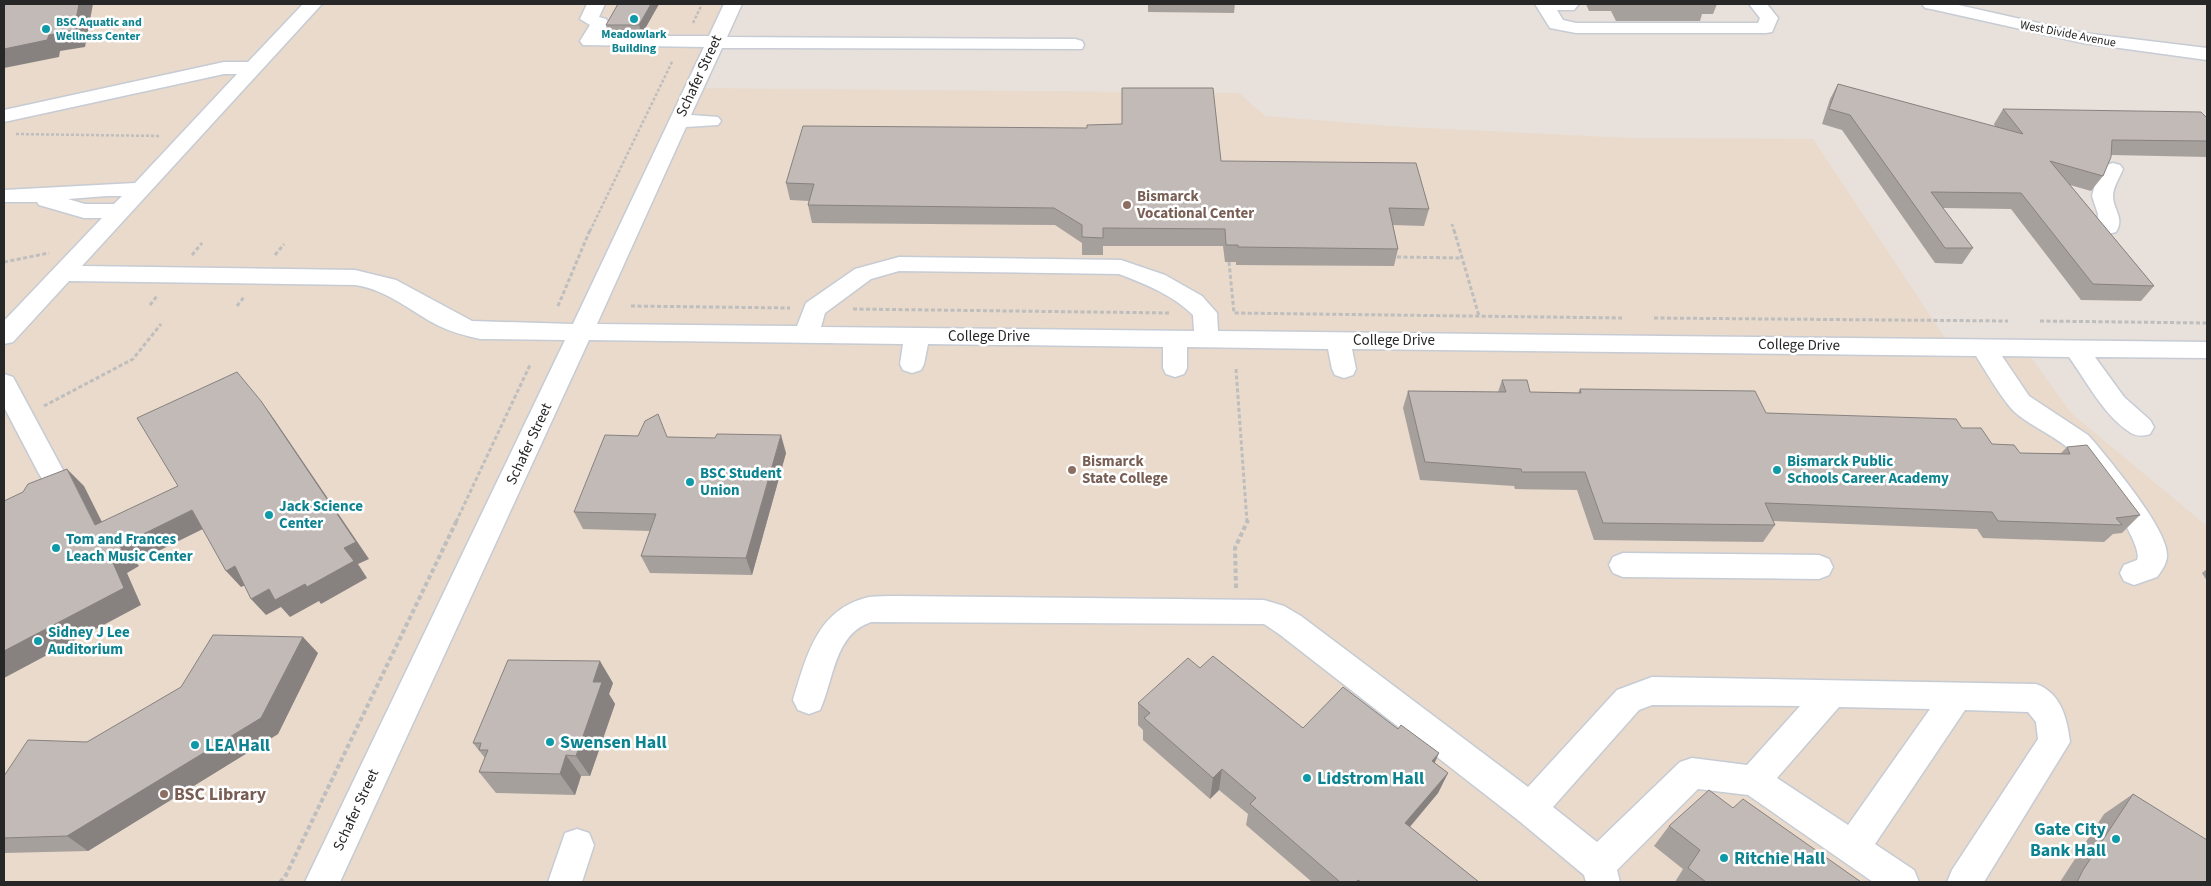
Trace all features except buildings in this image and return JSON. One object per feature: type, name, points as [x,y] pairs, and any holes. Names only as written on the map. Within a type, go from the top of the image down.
[{"type":"street","points":[[4,336],[313,4]]},
{"type":"street","points":[[596,4],[588,19],[600,23],[589,41],[714,44],[1075,45]]},
{"type":"street","name":"Schafer Street","points":[[322,882],[581,332],[732,4]]},
{"type":"street","points":[[1545,4],[1568,6],[1570,4]]},
{"type":"street","points":[[1545,4],[1556,24],[1576,28],[1766,28],[1769,18],[1758,4]]},
{"type":"street","name":"West Divide Avenue","points":[[1931,4],[2083,38],[2207,54]]},
{"type":"street","points":[[4,116],[224,68],[254,68]]},
{"type":"street","points":[[677,121],[711,121]]},
{"type":"street","points":[[2108,227],[2110,213],[2103,200],[2106,184],[2113,169]]},
{"type":"street","points":[[4,196],[39,197],[71,208],[121,211]]},
{"type":"street","points":[[806,335],[814,309],[863,274],[899,264],[1121,267],[1157,280],[1194,302],[1205,313],[1207,338]]},
{"type":"street","name":"College Drive","points":[[62,273],[331,276],[373,280],[395,289],[441,318],[470,329],[806,335],[2207,350]]},
{"type":"street","points":[[912,364],[917,336]]},
{"type":"street","points":[[1175,338],[1176,368]]},
{"type":"street","points":[[1338,340],[1344,369]]},
{"type":"street","points":[[1983,347],[2020,402],[2079,442],[2087,451],[2145,532],[2153,554],[2151,563],[2147,569],[2134,573]]},
{"type":"street","points":[[2076,349],[2116,403],[2141,427]]},
{"type":"street","points":[[4,384],[51,472]]},
{"type":"street","points":[[1623,565],[1820,567]]},
{"type":"street","points":[[809,700],[830,639],[839,627],[853,616],[869,610],[896,608],[1264,612],[1274,615],[1290,625],[1462,760],[1530,809],[1601,874],[1692,773],[1754,781],[1902,882]]},
{"type":"street","points":[[1530,809],[1628,700],[1652,691],[2036,698],[2051,718],[2054,742],[1964,882]]},
{"type":"street","points":[[1754,781],[1832,693]]},
{"type":"street","points":[[1852,848],[1957,696]]},
{"type":"street","points":[[565,882],[577,845]]},
{"type":"lane","points":[[39,197],[101,189],[142,189]]},
{"type":"path","points":[[558,306],[582,247],[702,4]]},
{"type":"path","points":[[12,134],[167,136]]},
{"type":"path","points":[[1452,224],[1479,316]]},
{"type":"path","points":[[4,262],[52,252]]},
{"type":"path","points":[[1397,257],[1462,258]]},
{"type":"path","points":[[1229,262],[1234,312],[1622,318]]},
{"type":"path","points":[[631,306],[790,308]]},
{"type":"path","points":[[846,309],[1170,313]]},
{"type":"path","points":[[1654,318],[2008,321]]},
{"type":"path","points":[[2040,322],[2207,323]]},
{"type":"path","points":[[21,418],[133,359],[160,324]]},
{"type":"path","points":[[280,882],[294,859],[530,365]]},
{"type":"path","points":[[1236,369],[1248,520],[1235,548],[1236,594]]},
{"type":"shaded area","name":"Bismarck State College","points":[[4,4],[733,4],[693,88],[1239,93],[1265,116],[1403,127],[1629,138],[1813,139],[1951,347],[2024,348],[2072,414],[2207,526],[2207,882],[4,882]]},
{"type":"place","name":"Meadowlark Building","points":[[634,19]]},
{"type":"place","name":"BSC Aquatic and Wellness Center","points":[[46,29]]},
{"type":"place","name":"Bismarck Vocational Center","points":[[1127,205]]},
{"type":"place","name":"Bismarck State College","points":[[1072,470]]},
{"type":"place","name":"Bismarck Public Schools Career Academy","points":[[1777,470]]},
{"type":"place","name":"BSC Student Union","points":[[690,482]]},
{"type":"place","name":"Jack Science Center","points":[[269,515]]},
{"type":"place","name":"Tom and Frances Leach Music Center","points":[[56,548]]},
{"type":"place","name":"Sidney J Lee Auditorium","points":[[38,641]]},
{"type":"place","name":"Swensen Hall","points":[[550,742]]},
{"type":"place","name":"LEA Hall","points":[[195,745]]},
{"type":"place","name":"Lidstrom Hall","points":[[1307,778]]},
{"type":"place","name":"BSC Library","points":[[164,794]]},
{"type":"place","name":"Gate City Bank Hall","points":[[2116,839]]},
{"type":"place","name":"Ritchie Hall","points":[[1724,858]]}]
